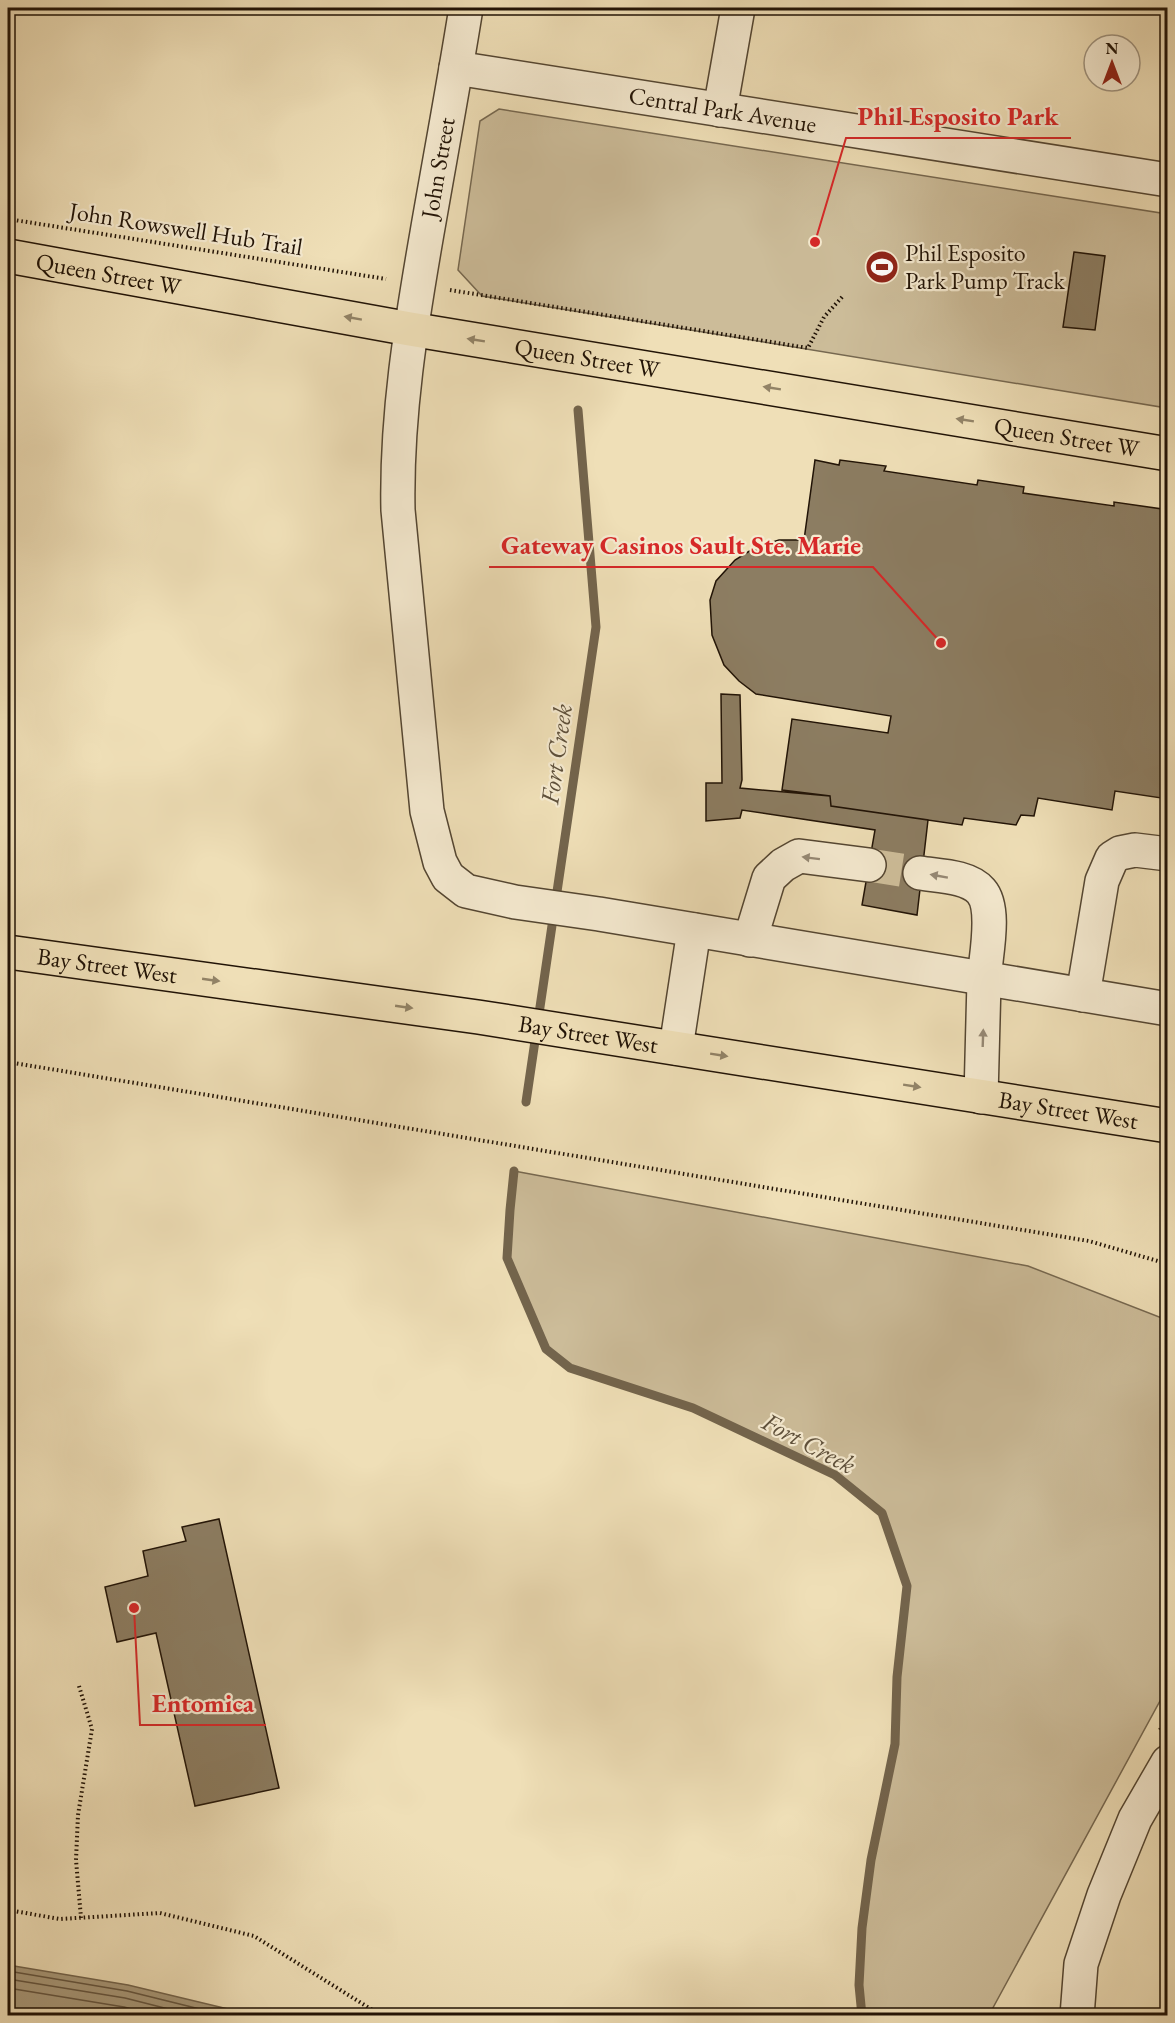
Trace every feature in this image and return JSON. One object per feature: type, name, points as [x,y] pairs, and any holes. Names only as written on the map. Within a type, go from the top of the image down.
[{"type":"main road","name":"Queen Street W","points":[[8,256],[410,329],[1167,454]]},
{"type":"main road","name":"Bay Street West","points":[[8,952],[478,1017],[1167,1126]]},
{"type":"street","name":"John Street","points":[[466,8],[410,329],[397,469],[398,510],[427,811],[440,862],[448,877],[466,891],[516,902],[1167,1009]]},
{"type":"street","points":[[720,110],[738,8]]},
{"type":"street","name":"Central Park Avenue","points":[[456,68],[1167,180]]},
{"type":"street","points":[[1083,995],[1102,881],[1112,858],[1120,852],[1135,850],[1167,855]]},
{"type":"street","points":[[750,940],[769,878],[783,865],[799,856],[869,865]]},
{"type":"street","points":[[920,873],[966,881],[980,889],[987,899],[989,938],[984,978],[981,1097]]},
{"type":"street","points":[[676,1048],[694,930]]},
{"type":"street","points":[[1077,2016],[1081,1964],[1104,1895],[1135,1819],[1167,1762]]},
{"type":"path","name":"John Rowswell Hub Trail","points":[[8,219],[359,274]]},
{"type":"path","points":[[482,296],[808,348],[824,317],[843,296]]},
{"type":"path","points":[[8,1062],[1089,1241],[1167,1264]]},
{"type":"path","points":[[79,1686],[92,1729],[78,1815],[76,1860],[81,1918]]},
{"type":"path","points":[[8,1910],[60,1919],[160,1913],[254,1936],[382,2016]]},
{"type":"shaded area","points":[[499,109],[1167,214],[1167,408],[482,296],[458,270],[480,121]]},
{"type":"shaded area","points":[[514,1171],[1028,1266],[1167,1320],[1167,1688],[989,2015],[862,2015],[859,1985],[862,1928],[871,1860],[895,1744],[897,1677],[907,1586],[882,1513],[818,1467],[693,1408],[570,1368],[546,1349],[507,1258]]},
{"type":"water","points":[[8,1965],[128,1985],[253,2015],[8,2015]]},
{"type":"building","points":[[1074,252],[1105,256],[1095,330],[1063,327]]},
{"type":"building","points":[[815,460],[839,465],[840,460],[886,466],[884,471],[977,485],[978,480],[1024,487],[1023,493],[1114,506],[1114,502],[1162,509],[1161,515],[1168,516],[1168,799],[1115,791],[1112,810],[1038,798],[1034,816],[1021,815],[1016,825],[964,818],[962,825],[831,806],[830,796],[782,790],[792,719],[888,733],[891,716],[756,694],[724,665],[712,635],[710,600],[716,581],[735,560],[756,547],[779,540],[804,540]]},
{"type":"building","points":[[721,694],[740,695],[742,780],[740,788],[830,796],[831,806],[928,820],[917,915],[862,905],[875,830],[742,810],[740,818],[706,821],[706,783],[722,783]]},
{"type":"building","points":[[219,1519],[279,1788],[195,1806],[156,1633],[117,1642],[105,1587],[148,1576],[143,1551],[186,1541],[182,1527]]},
{"type":"waterway","name":"Fort Creek","points":[[526,1102],[596,627],[578,410]]},
{"type":"waterway","name":"Fort Creek","points":[[514,1171],[507,1258],[546,1349],[570,1368],[693,1408],[835,1475],[882,1513],[907,1586],[897,1677],[895,1744],[871,1860],[862,1928],[859,1985],[862,2016]]},
{"type":"tunnel","points":[[869,865],[920,873]]},
{"type":"place","name":"Phil Esposito Park","points":[[815,242]]},
{"type":"place","name":"Phil Esposito Park Pump Track","points":[[882,267]]},
{"type":"place","name":"Gateway Casinos Sault Ste. Marie","points":[[941,643]]},
{"type":"place","name":"Entomica","points":[[134,1608]]}]
